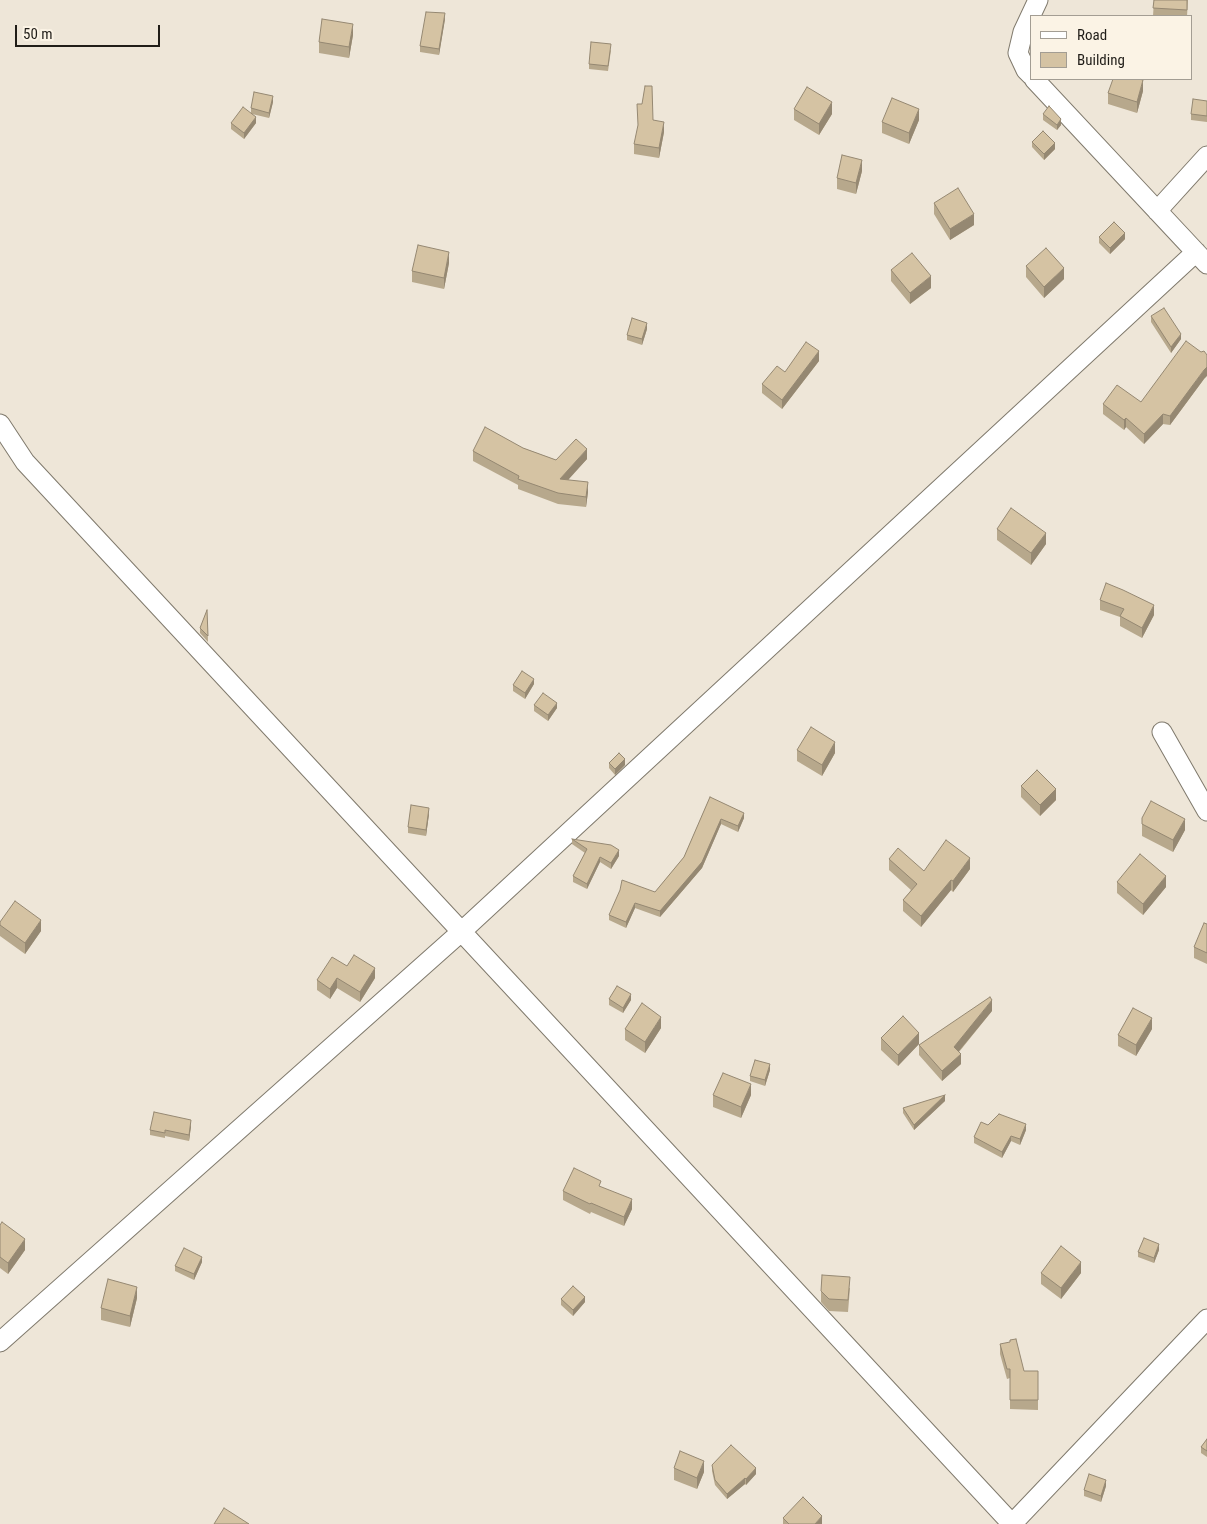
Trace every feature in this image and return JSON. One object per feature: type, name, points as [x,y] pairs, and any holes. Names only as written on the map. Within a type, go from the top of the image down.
[{"type":"street","points":[[1031,15],[1038,0]]},
{"type":"street","points":[[1030,17],[1023,32],[1018,53],[1030,74]]},
{"type":"street","points":[[0,1342],[461,932],[1201,258],[1035,80]]},
{"type":"street","points":[[1157,211],[1207,156]]},
{"type":"street","points":[[0,424],[25,462],[1012,1524],[1207,1319]]},
{"type":"street","points":[[1162,732],[1207,811]]},
{"type":"building","points":[[1154,0],[1187,0],[1187,10],[1153,8]]},
{"type":"building","points":[[426,12],[445,13],[439,49],[420,46]]},
{"type":"building","points":[[322,19],[353,24],[349,47],[319,42]]},
{"type":"building","points":[[591,42],[611,44],[608,66],[589,64]]},
{"type":"building","points":[[1113,80],[1143,80],[1137,102],[1108,93]]},
{"type":"building","points":[[645,86],[652,86],[653,120],[664,122],[659,148],[634,144],[638,125],[637,104],[642,104]]},
{"type":"building","points":[[807,87],[832,102],[819,124],[794,109]]},
{"type":"building","points":[[254,92],[273,96],[269,113],[251,108]]},
{"type":"building","points":[[892,98],[919,109],[909,133],[882,122]]},
{"type":"building","points":[[1193,99],[1207,101],[1207,116],[1191,114]]},
{"type":"building","points":[[1049,106],[1061,119],[1057,125],[1043,114]]},
{"type":"building","points":[[243,107],[256,117],[244,133],[231,123]]},
{"type":"building","points":[[1043,131],[1055,143],[1044,154],[1032,142]]},
{"type":"building","points":[[842,155],[862,160],[856,183],[837,178]]},
{"type":"building","points":[[958,188],[974,214],[950,229],[934,203]]},
{"type":"building","points":[[1114,222],[1125,233],[1110,248],[1099,237]]},
{"type":"building","points":[[418,245],[449,252],[444,278],[412,271]]},
{"type":"building","points":[[1046,248],[1064,268],[1044,287],[1026,266]]},
{"type":"building","points":[[912,253],[931,276],[910,293],[891,270]]},
{"type":"building","points":[[1164,308],[1181,334],[1171,347],[1151,316]]},
{"type":"building","points":[[632,318],[647,323],[642,339],[627,335]]},
{"type":"building","points":[[1186,341],[1201,352],[1204,351],[1207,355],[1207,367],[1170,416],[1163,414],[1144,434],[1126,418],[1124,420],[1103,404],[1117,385],[1141,402]]},
{"type":"building","points":[[806,342],[819,351],[782,400],[762,384],[777,366],[785,372]]},
{"type":"building","points":[[485,427],[523,448],[556,460],[576,439],[587,449],[560,479],[588,482],[586,497],[558,493],[518,479],[519,476],[473,451]]},
{"type":"building","points":[[1011,508],[1046,533],[1031,553],[997,529]]},
{"type":"building","points":[[1106,583],[1154,605],[1142,628],[1120,616],[1124,609],[1100,600]]},
{"type":"building","points":[[207,610],[208,636],[200,628]]},
{"type":"building","points":[[522,671],[534,679],[525,693],[513,685]]},
{"type":"building","points":[[543,693],[557,703],[548,715],[534,705]]},
{"type":"building","points":[[811,727],[835,742],[822,765],[797,750]]},
{"type":"building","points":[[619,753],[625,759],[615,769],[609,763]]},
{"type":"building","points":[[1037,770],[1056,789],[1040,805],[1021,786]]},
{"type":"building","points":[[710,797],[744,813],[738,826],[721,819],[702,862],[660,911],[635,903],[626,922],[609,915],[620,890],[622,880],[655,892],[684,857]]},
{"type":"building","points":[[1151,801],[1185,819],[1173,840],[1142,824],[1142,818]]},
{"type":"building","points":[[411,805],[429,808],[426,830],[408,827]]},
{"type":"building","points":[[572,839],[611,845],[619,850],[611,863],[600,857],[587,884],[573,876],[587,849]]},
{"type":"building","points":[[946,840],[970,858],[953,881],[951,880],[921,916],[903,900],[917,884],[889,859],[898,848],[924,871]]},
{"type":"building","points":[[1140,854],[1166,876],[1143,904],[1117,882]]},
{"type":"building","points":[[15,901],[41,920],[25,943],[0,925],[0,922]]},
{"type":"building","points":[[1204,923],[1207,924],[1207,953],[1194,947]]},
{"type":"building","points":[[354,955],[375,968],[360,992],[337,978],[330,989],[317,980],[332,957],[347,966]]},
{"type":"building","points":[[617,986],[631,994],[623,1008],[609,999]]},
{"type":"building","points":[[990,997],[992,1000],[954,1047],[961,1054],[942,1071],[919,1045]]},
{"type":"building","points":[[642,1003],[661,1017],[645,1042],[625,1029]]},
{"type":"building","points":[[1133,1008],[1152,1018],[1136,1045],[1118,1035]]},
{"type":"building","points":[[903,1016],[919,1033],[898,1055],[881,1038]]},
{"type":"building","points":[[755,1060],[770,1064],[765,1080],[750,1076]]},
{"type":"building","points":[[723,1073],[751,1084],[741,1107],[713,1095]]},
{"type":"building","points":[[945,1095],[914,1125],[903,1108]]},
{"type":"building","points":[[154,1112],[191,1120],[189,1135],[165,1130],[165,1133],[150,1130]]},
{"type":"building","points":[[999,1114],[1026,1124],[1020,1139],[1011,1136],[1002,1152],[974,1137],[981,1122],[988,1125]]},
{"type":"building","points":[[574,1168],[601,1181],[599,1186],[632,1199],[624,1217],[563,1191]]},
{"type":"building","points":[[2,1222],[25,1239],[8,1263],[0,1257],[0,1225]]},
{"type":"building","points":[[1144,1238],[1159,1244],[1154,1258],[1138,1252]]},
{"type":"building","points":[[1061,1246],[1081,1262],[1061,1288],[1041,1273]]},
{"type":"building","points":[[184,1248],[202,1257],[194,1274],[175,1266]]},
{"type":"building","points":[[822,1275],[850,1277],[848,1300],[829,1299],[821,1291]]},
{"type":"building","points":[[108,1279],[137,1287],[130,1316],[101,1308]]},
{"type":"building","points":[[573,1286],[585,1297],[573,1310],[561,1299]]},
{"type":"building","points":[[1016,1339],[1024,1371],[1038,1371],[1038,1400],[1010,1400],[1010,1369],[1007,1369],[1000,1344]]},
{"type":"building","points":[[1207,1439],[1207,1451],[1201,1447]]},
{"type":"building","points":[[731,1445],[756,1468],[746,1479],[727,1494],[715,1480],[712,1465]]},
{"type":"building","points":[[680,1451],[704,1461],[697,1478],[674,1468]]},
{"type":"building","points":[[1089,1474],[1106,1480],[1101,1496],[1084,1490]]},
{"type":"building","points":[[803,1497],[822,1516],[815,1524],[789,1524],[783,1518]]},
{"type":"building","points":[[224,1508],[249,1524],[214,1524]]}]
